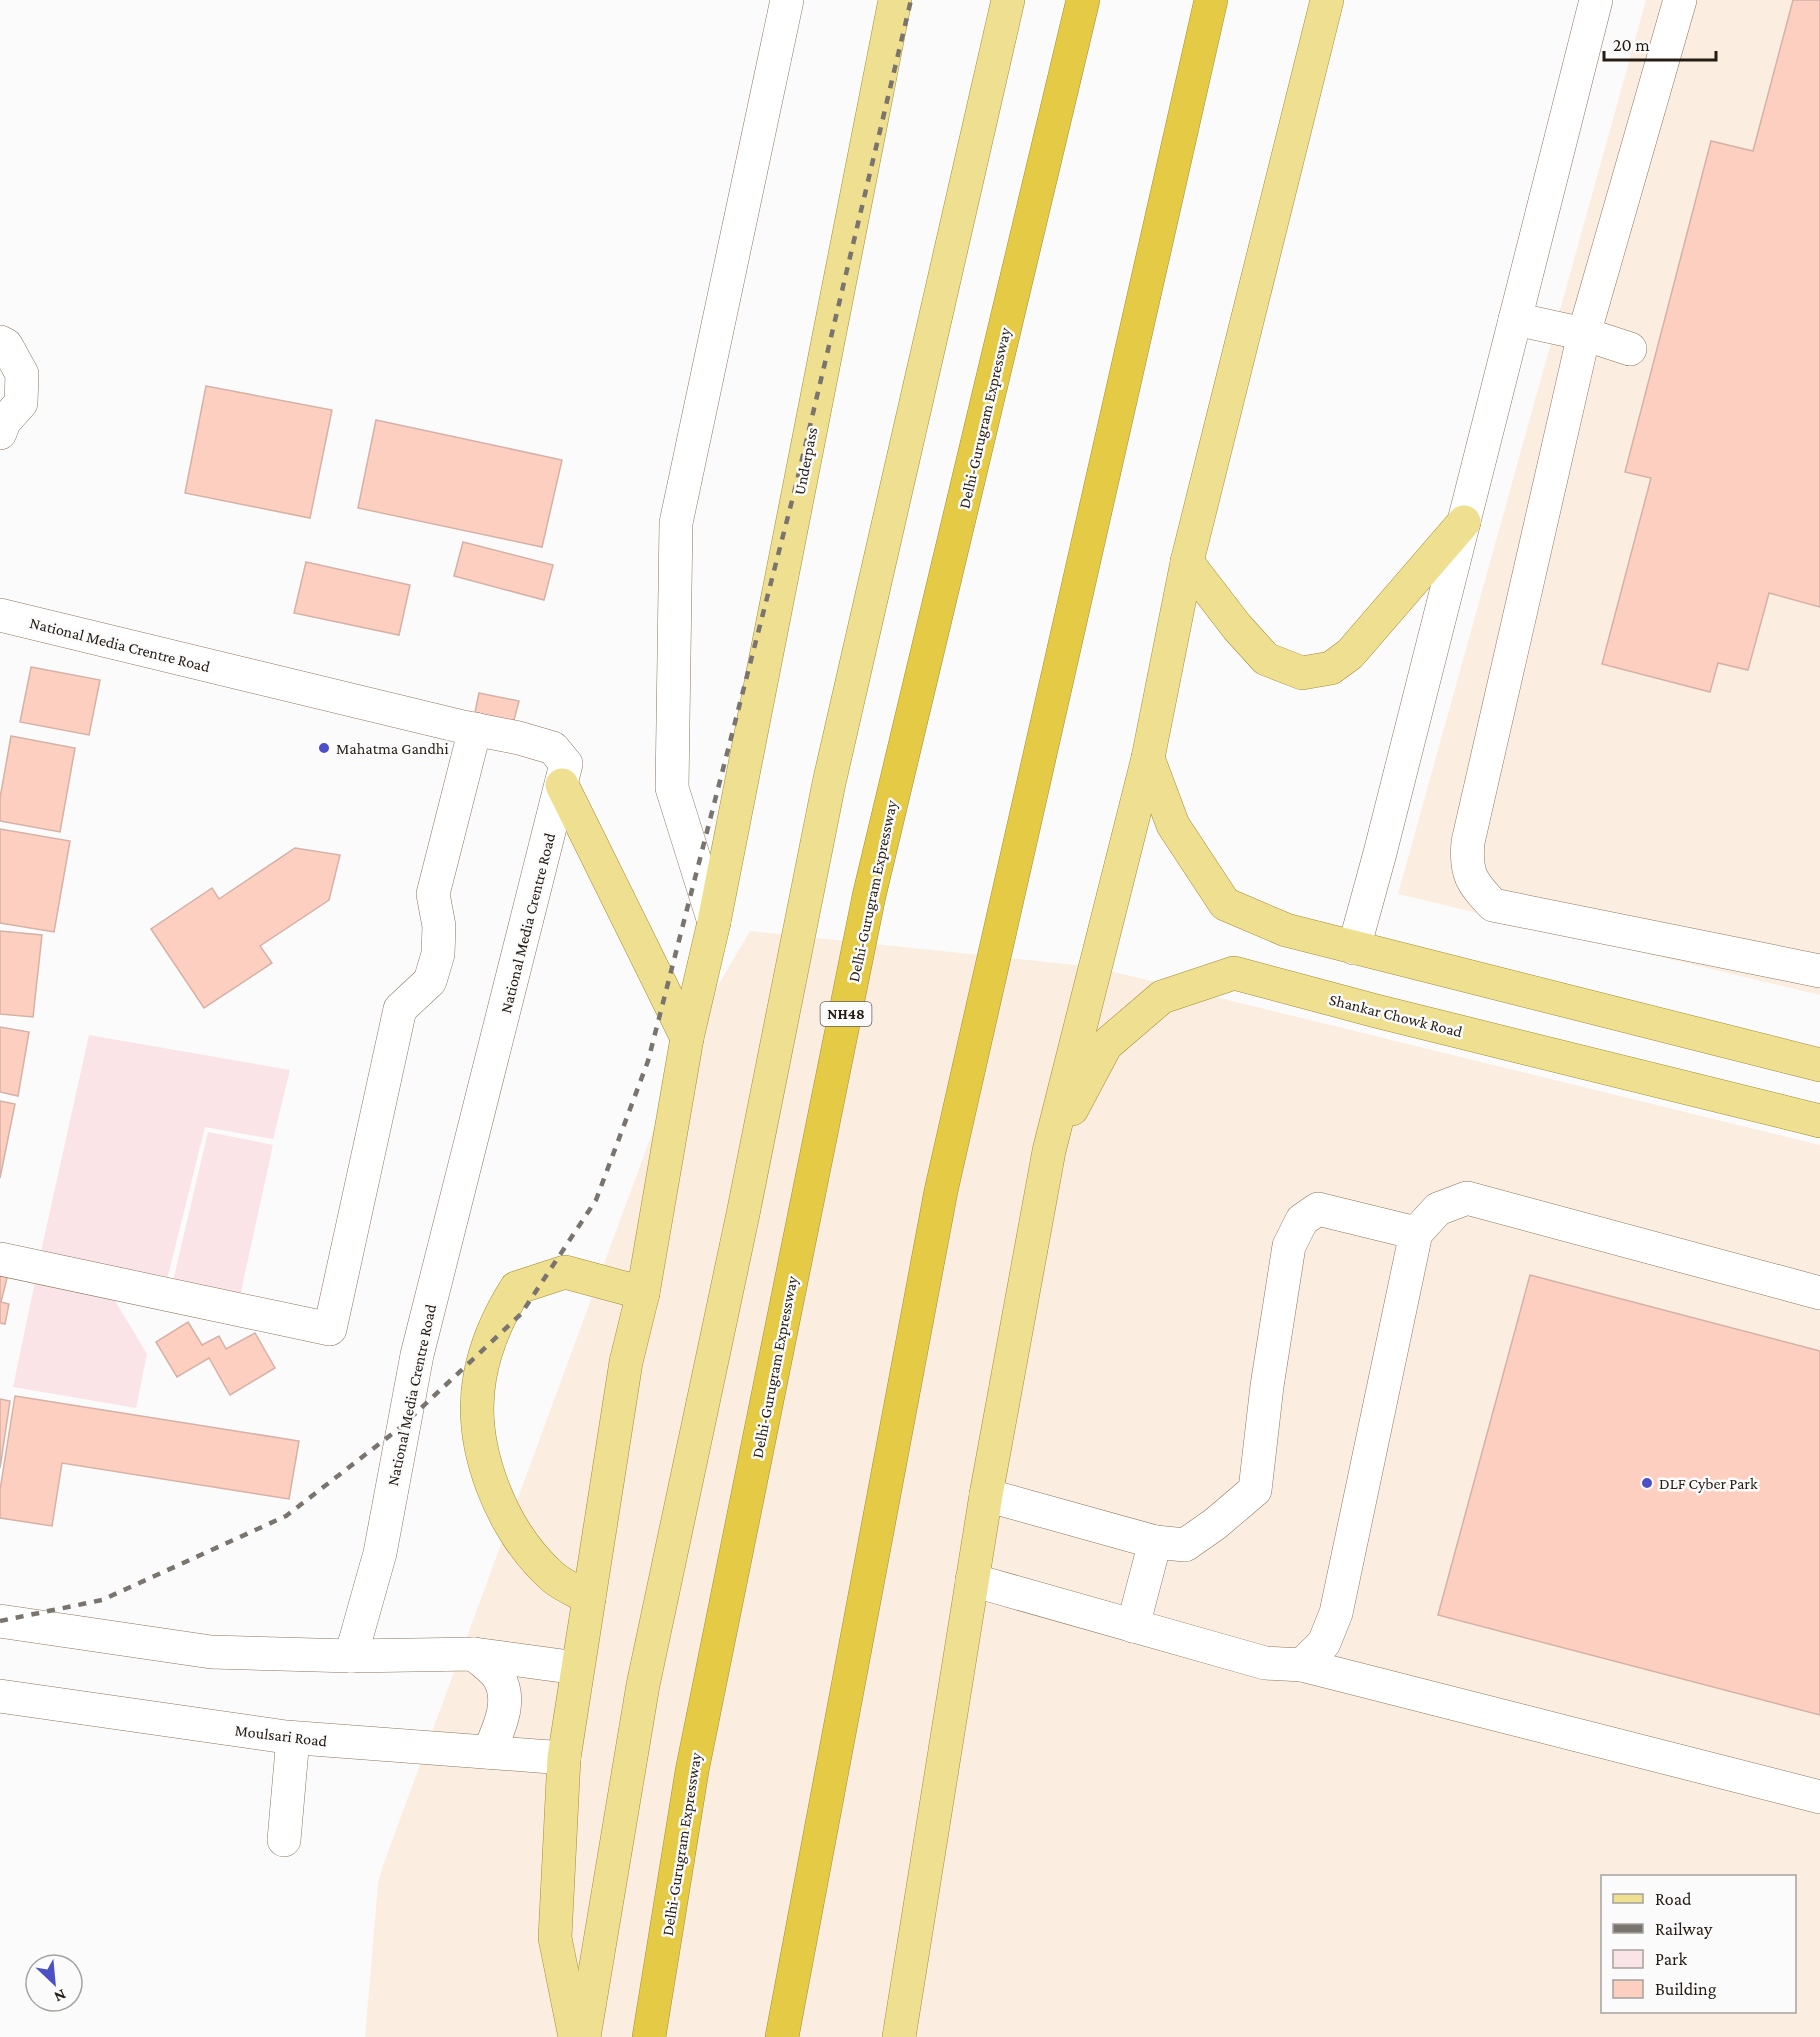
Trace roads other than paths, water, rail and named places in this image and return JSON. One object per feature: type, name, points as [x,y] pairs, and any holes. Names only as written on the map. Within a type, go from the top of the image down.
[{"type":"highway","name":"Delhi-Gurugram Expressway","points":[[649,2037],[692,1771],[870,896],[1083,0]]},
{"type":"highway","points":[[782,2037],[941,1191],[1211,0]]},
{"type":"main road","name":"Underpass","points":[[574,2037],[555,1938],[564,1758],[577,1668],[626,1362],[643,1293],[687,1038],[714,922],[895,0]]},
{"type":"main road","points":[[584,2037],[643,1685],[743,1214],[829,783],[1008,0]]},
{"type":"main road","points":[[898,2037],[986,1495],[1049,1151],[1148,758],[1187,562],[1327,0]]},
{"type":"main road","points":[[1187,562],[1237,627],[1266,659],[1302,673],[1331,669],[1350,654],[1464,522]]},
{"type":"main road","points":[[1148,758],[1173,825],[1225,904],[1286,930],[1820,1065]]},
{"type":"main road","points":[[562,785],[687,1038]]},
{"type":"main road","name":"Shankar Chowk Road","points":[[1049,1151],[1106,1045],[1162,997],[1234,973],[1376,1011],[1820,1121]]},
{"type":"main road","points":[[590,1598],[555,1579],[528,1551],[509,1523],[488,1472],[477,1421],[480,1376],[496,1322],[516,1288],[565,1272],[643,1293]]},
{"type":"street","points":[[714,922],[672,788],[676,523],[787,0]]},
{"type":"street","points":[[1354,948],[1596,0]]},
{"type":"street","points":[[1680,0],[1584,334],[1468,843],[1466,862],[1475,886],[1493,905],[1820,970]]},
{"type":"street","points":[[1515,319],[1584,334],[1630,349]]},
{"type":"street","points":[[0,342],[6,345],[22,374],[21,403],[4,422],[0,433]]},
{"type":"street","name":"National Media Crentre Road","points":[[0,615],[519,738],[554,748],[566,764],[417,1354],[380,1553],[351,1656]]},
{"type":"street","points":[[0,1260],[330,1329],[400,1008],[430,981],[438,954],[439,926],[433,894],[475,729]]},
{"type":"street","points":[[1302,1665],[1324,1643],[1336,1613],[1416,1233],[1438,1209],[1467,1198],[1820,1293]]},
{"type":"street","points":[[986,1495],[1155,1542],[1185,1545],[1215,1524],[1255,1490],[1267,1386],[1289,1246],[1302,1220],[1318,1209],[1416,1233]]},
{"type":"street","points":[[1133,1626],[1155,1542]]},
{"type":"street","points":[[972,1580],[1265,1663],[1302,1665],[1820,1797]]},
{"type":"street","points":[[0,1621],[211,1652],[351,1656],[474,1654],[577,1668]]},
{"type":"street","points":[[474,1654],[499,1678],[504,1697],[501,1722],[489,1752]]},
{"type":"street","name":"Moulsari Road","points":[[0,1696],[293,1738],[564,1758]]},
{"type":"street","points":[[284,1840],[293,1738]]},
{"type":"railway","points":[[0,1621],[102,1600],[286,1516],[401,1427],[521,1314],[596,1200],[648,1061],[795,489],[911,0]]},
{"type":"place","name":"Mahatma Gandhi","points":[[324,748]]},
{"type":"place","name":"DLF Cyber Park","points":[[1647,1483]]}]
